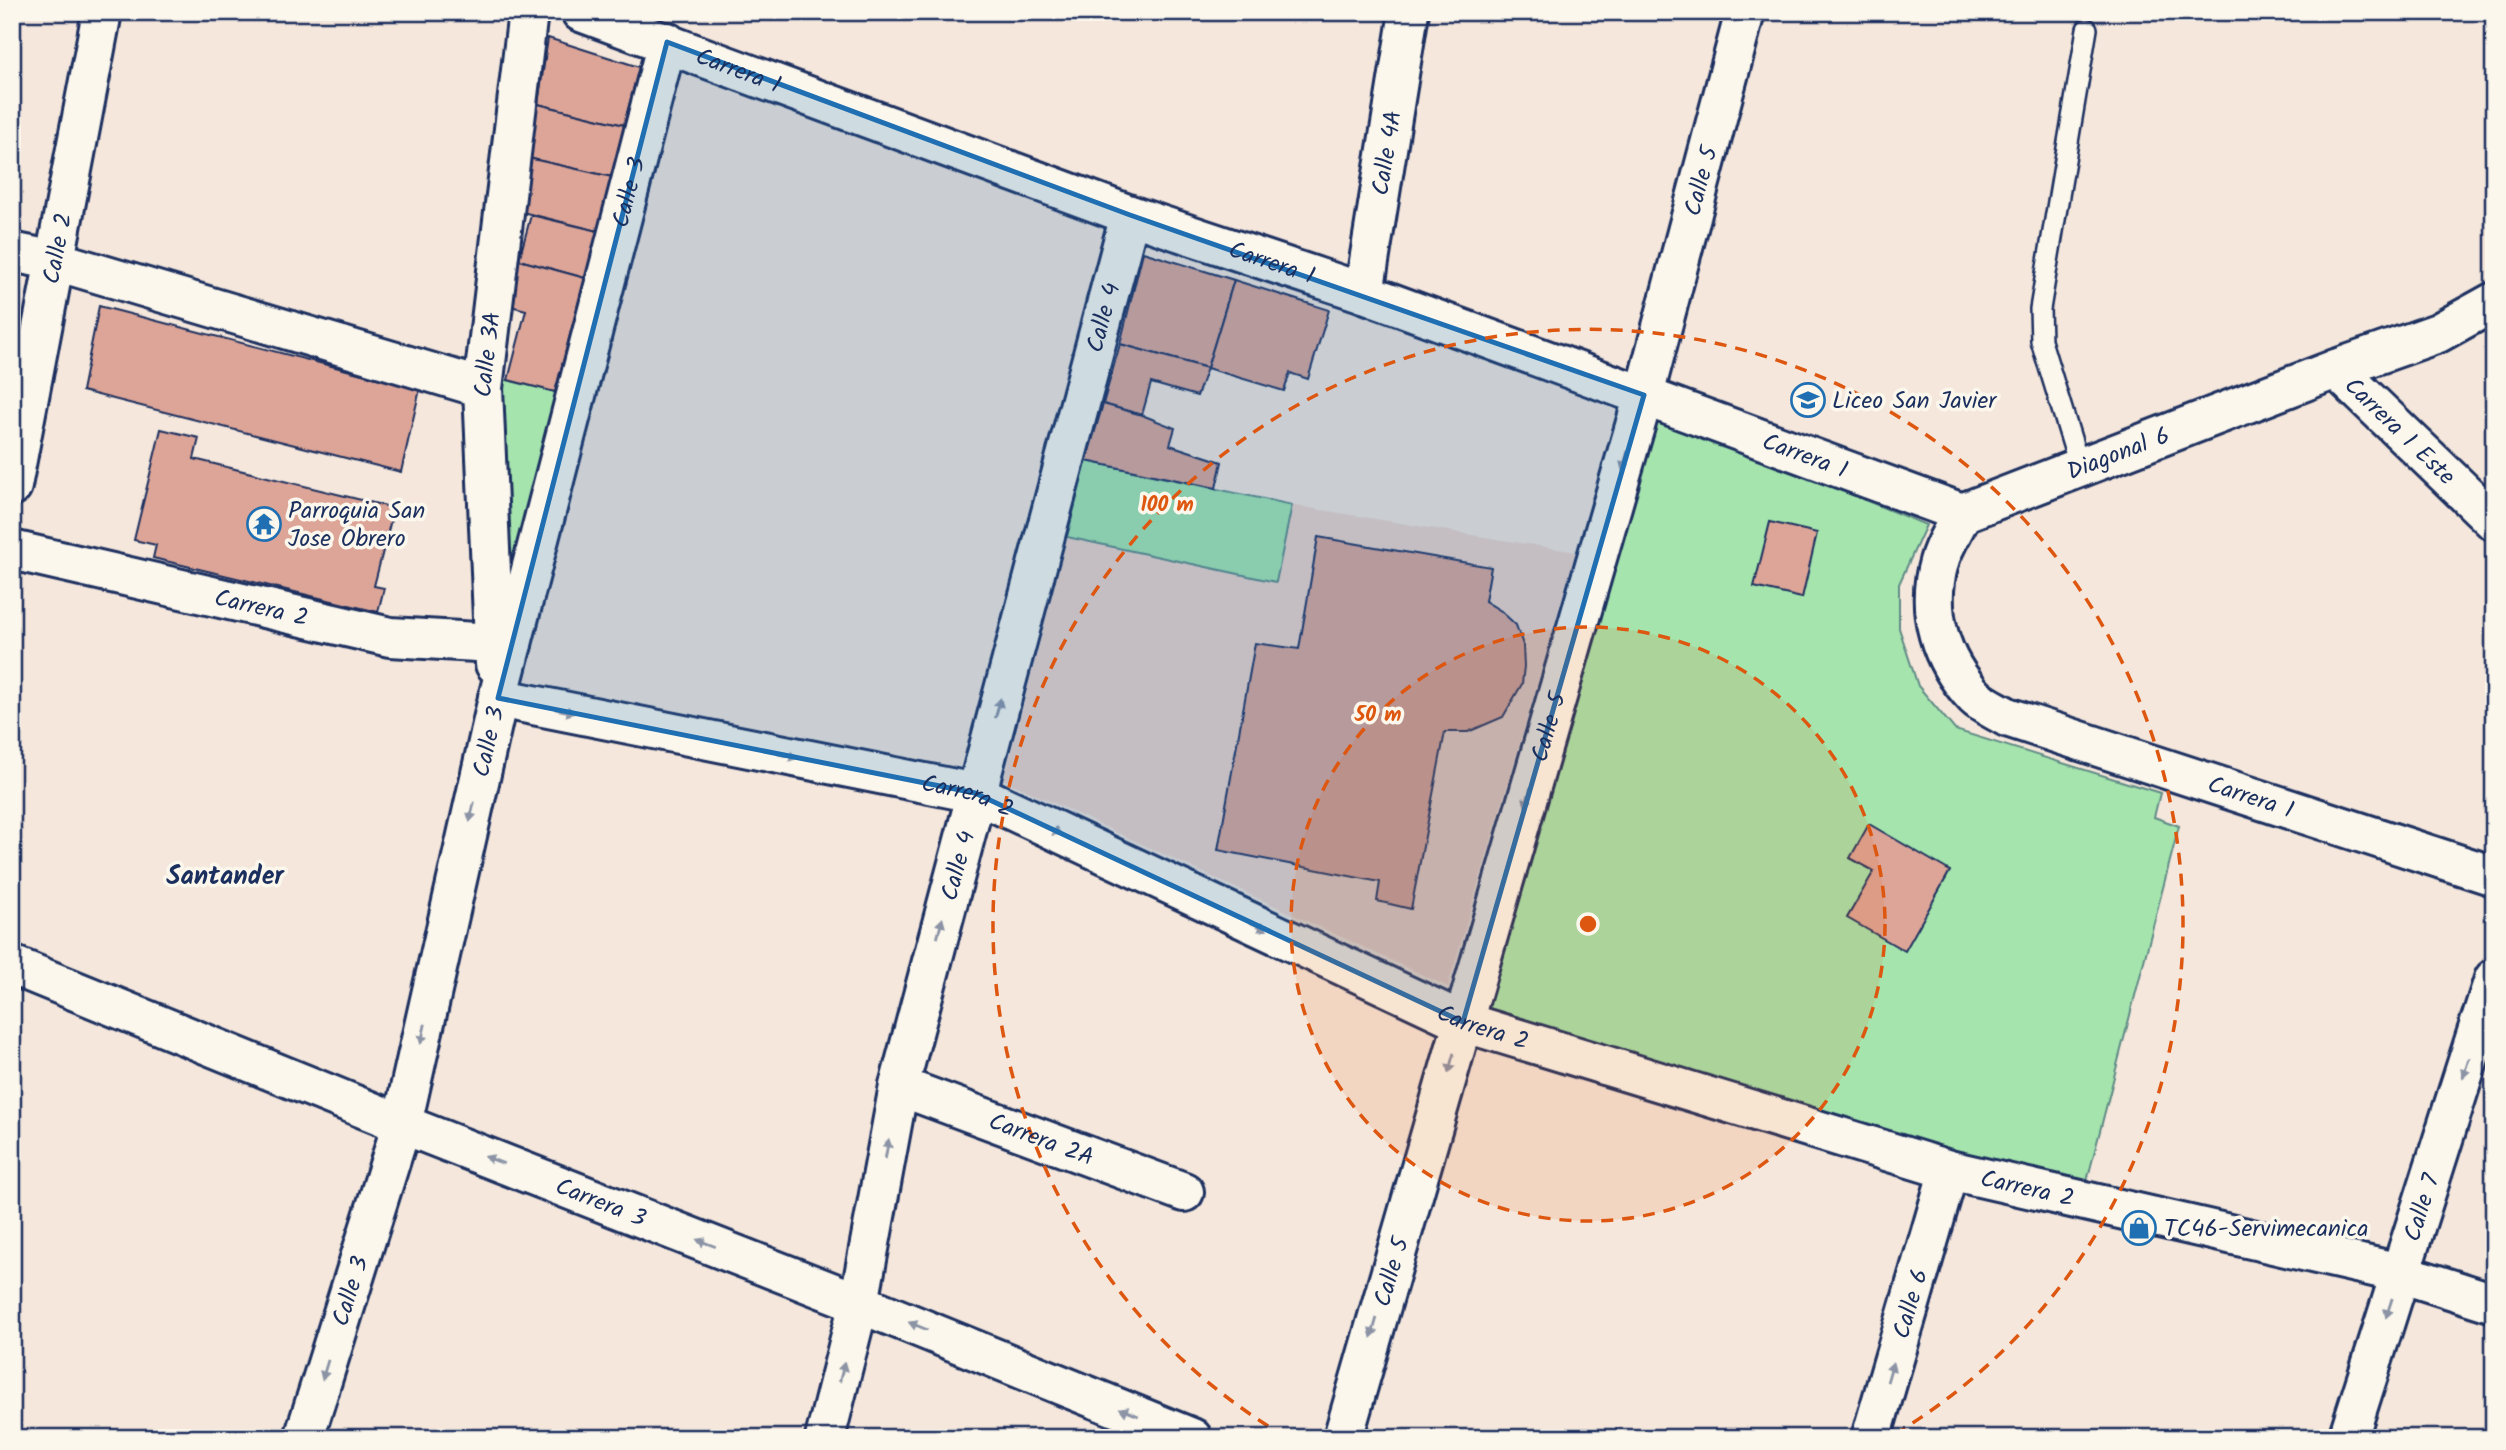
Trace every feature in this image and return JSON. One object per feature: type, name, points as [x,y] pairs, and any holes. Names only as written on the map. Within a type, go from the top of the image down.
[{"type":"street","name":"Calle 2","points":[[12,486],[102,12]]},
{"type":"street","name":"Calle 3A","points":[[498,698],[503,644],[483,388],[527,12]]},
{"type":"street","name":"Carrera 1","points":[[581,12],[1130,215],[1364,293],[1962,513],[1939,561],[1932,603],[1938,635],[1950,663],[1976,698],[2007,717],[2494,877]]},
{"type":"street","name":"Calle 4A","points":[[1364,293],[1409,12]]},
{"type":"street","name":"Calle 5","points":[[1343,1438],[1644,395],[1745,12]]},
{"type":"street","name":"Calle 3","points":[[503,644],[667,42]]},
{"type":"street","name":"Calle 4","points":[[825,1438],[859,1303],[899,1086],[1130,215]]},
{"type":"street","points":[[12,252],[56,261],[483,388]]},
{"type":"street","name":"Diagonal 6","points":[[1962,513],[2336,369],[2438,333],[2494,302]]},
{"type":"street","name":"Carrera 1 Este","points":[[2336,369],[2494,521]]},
{"type":"street","name":"Carrera 2","points":[[12,551],[390,637],[503,644]]},
{"type":"street","name":"Calle 3","points":[[304,1438],[402,1124],[498,698]]},
{"type":"street","name":"Carrera 2","points":[[498,698],[975,793],[1463,1022],[1949,1170],[2400,1272],[2494,1303]]},
{"type":"street","name":"Carrera 3","points":[[12,965],[402,1124],[859,1303],[1192,1438]]},
{"type":"street","name":"Calle 7","points":[[2348,1438],[2494,979]]},
{"type":"street","name":"Carrera 2A","points":[[899,1086],[1184,1192]]},
{"type":"street","name":"Calle 6","points":[[1871,1438],[1949,1170]]},
{"type":"lane","points":[[2080,468],[2041,341],[2040,309],[2087,29]]},
{"type":"highlighted area","points":[[667,42],[1130,215],[1644,395],[1463,1022],[975,793],[498,698]]},
{"type":"shaded area","points":[[1292,505],[1576,552],[1448,987],[1004,780],[1067,537],[1275,582]]},
{"type":"green space","points":[[494,377],[568,395],[503,630]]},
{"type":"green space","points":[[1656,415],[1926,525],[1899,584],[1899,628],[1918,686],[1955,730],[2160,793],[2154,817],[2179,826],[2087,1181],[1951,1154],[1483,1006]]},
{"type":"green space","points":[[1086,461],[1292,505],[1276,582],[1067,537]]},
{"type":"building","points":[[548,38],[639,67],[624,125],[538,104]]},
{"type":"building","points":[[538,104],[624,125],[612,177],[528,158]]},
{"type":"building","points":[[528,158],[612,177],[598,231],[514,210]]},
{"type":"building","points":[[531,215],[598,231],[585,278],[519,260]]},
{"type":"building","points":[[1143,252],[1234,280],[1207,368],[1120,344]]},
{"type":"building","points":[[519,260],[585,278],[555,392],[508,380],[526,310],[507,305]]},
{"type":"building","points":[[1234,280],[1329,310],[1308,379],[1290,373],[1284,391],[1207,368]]},
{"type":"building","points":[[99,306],[420,389],[401,472],[82,391]]},
{"type":"building","points":[[1120,344],[1207,368],[1197,396],[1151,383],[1142,415],[1103,404]]},
{"type":"building","points":[[1103,404],[1175,428],[1170,445],[1222,462],[1216,488],[1086,461]]},
{"type":"building","name":"Parroquia San Jose Obrero","points":[[161,429],[199,438],[194,459],[394,508],[374,586],[384,588],[378,612],[153,558],[156,545],[134,540]]},
{"type":"building","points":[[1770,522],[1817,533],[1802,598],[1754,587]]},
{"type":"building","points":[[1318,537],[1491,567],[1485,601],[1516,625],[1523,645],[1522,684],[1503,717],[1468,732],[1445,732],[1411,909],[1377,901],[1380,882],[1218,850],[1255,643],[1299,649]]},
{"type":"building","points":[[1869,824],[1950,871],[1905,951],[1847,918],[1874,871],[1850,858]]},
{"type":"place","name":"Liceo San Javier","points":[[1808,400]]},
{"type":"place","name":"Parroquia San Jose Obrero","points":[[264,524]]},
{"type":"place","name":"TC46-Servimecanica","points":[[2139,1228]]},
{"type":"district","name":"Santander","points":[[225,875]]}]
